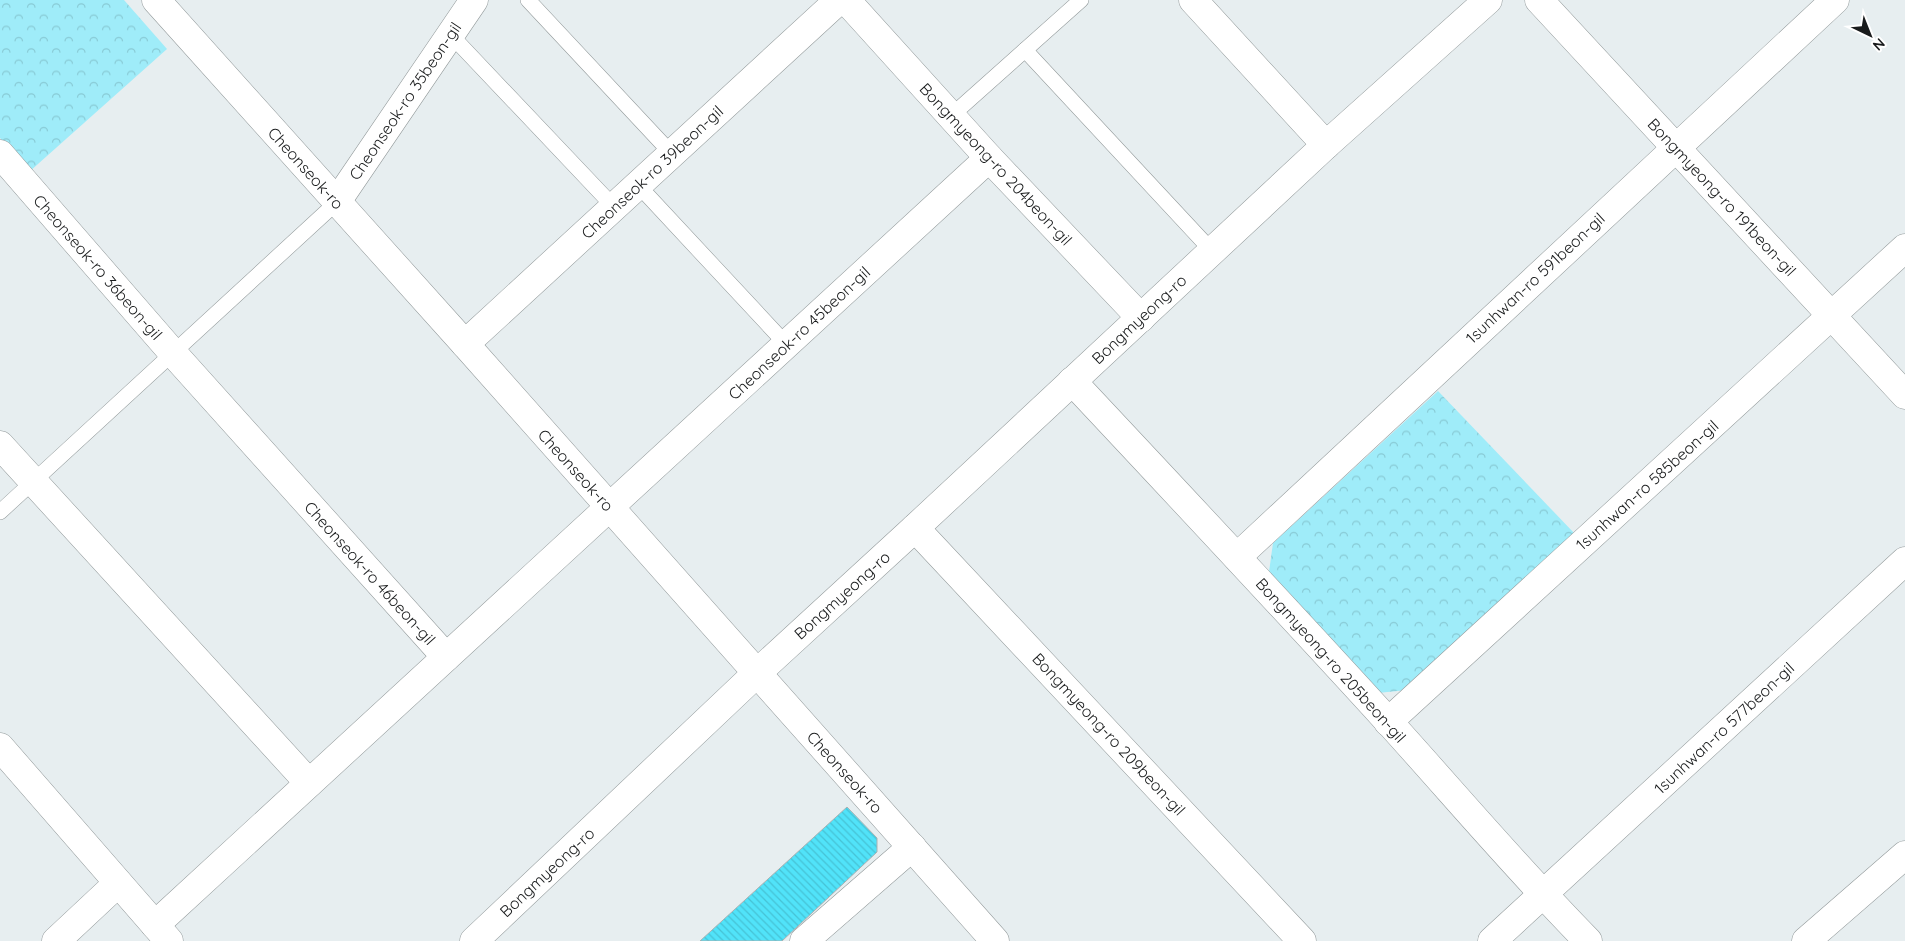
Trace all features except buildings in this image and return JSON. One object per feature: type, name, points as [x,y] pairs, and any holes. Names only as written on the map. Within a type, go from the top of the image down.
[{"type":"street","name":"Cheonseok-ro","points":[[156,0],[336,203],[465,344],[995,941]]},
{"type":"street","name":"Cheonseok-ro 35beon-gil","points":[[336,203],[474,0]]},
{"type":"street","points":[[1193,0],[1326,145]]},
{"type":"street","name":"Bongmyeong-ro","points":[[474,941],[757,673],[916,528],[1326,145],[1488,0]]},
{"type":"street","name":"Bongmyeong-ro 191beon-gil","points":[[1539,0],[1905,395]]},
{"type":"street","name":"1sunhwan-ro 591beon-gil","points":[[1238,558],[1834,0]]},
{"type":"street","name":"Cheonseok-ro 39beon-gil","points":[[465,344],[672,154],[851,2]]},
{"type":"street","name":"Bongmyeong-ro 204beon-gil","points":[[851,2],[950,116],[1141,318]]},
{"type":"street","name":"Cheonseok-ro 36beon-gil","points":[[0,154],[172,352],[295,489]]},
{"type":"street","name":"Cheonseok-ro 45beon-gil","points":[[609,508],[989,158]]},
{"type":"street","name":"1sunhwan-ro 585beon-gil","points":[[1388,722],[1905,248]]},
{"type":"street","name":"Bongmyeong-ro 205beon-gil","points":[[1072,381],[1238,558],[1542,894],[1588,941]]},
{"type":"street","points":[[0,445],[309,782]]},
{"type":"street","name":"Cheonseok-ro 46beon-gil","points":[[295,489],[446,658]]},
{"type":"street","name":"Cheonseok-ro 46beon-gil","points":[[162,933],[309,782],[609,508]]},
{"type":"street","name":"Bongmyeong-ro 209beon-gil","points":[[916,528],[1302,941]]},
{"type":"street","name":"1sunhwan-ro 577beon-gil","points":[[1492,941],[1905,561]]},
{"type":"street","points":[[0,747],[162,933]]},
{"type":"street","points":[[804,941],[912,847]]},
{"type":"street","points":[[1806,941],[1905,856]]},
{"type":"street","points":[[56,941],[118,883]]},
{"type":"lane","points":[[528,0],[672,154]]},
{"type":"lane","points":[[950,116],[1081,0]]},
{"type":"lane","points":[[450,34],[614,207]]},
{"type":"lane","points":[[1025,50],[1212,251]]},
{"type":"lane","points":[[638,186],[786,344]]},
{"type":"lane","name":"Cheonseok-ro 36beon-gil","points":[[0,512],[336,203]]},
{"type":"green space","points":[[0,0],[124,0],[167,49],[29,172],[0,138]]},
{"type":"green space","points":[[1438,391],[1575,534],[1407,690],[1378,693],[1268,579],[1273,543]]}]
